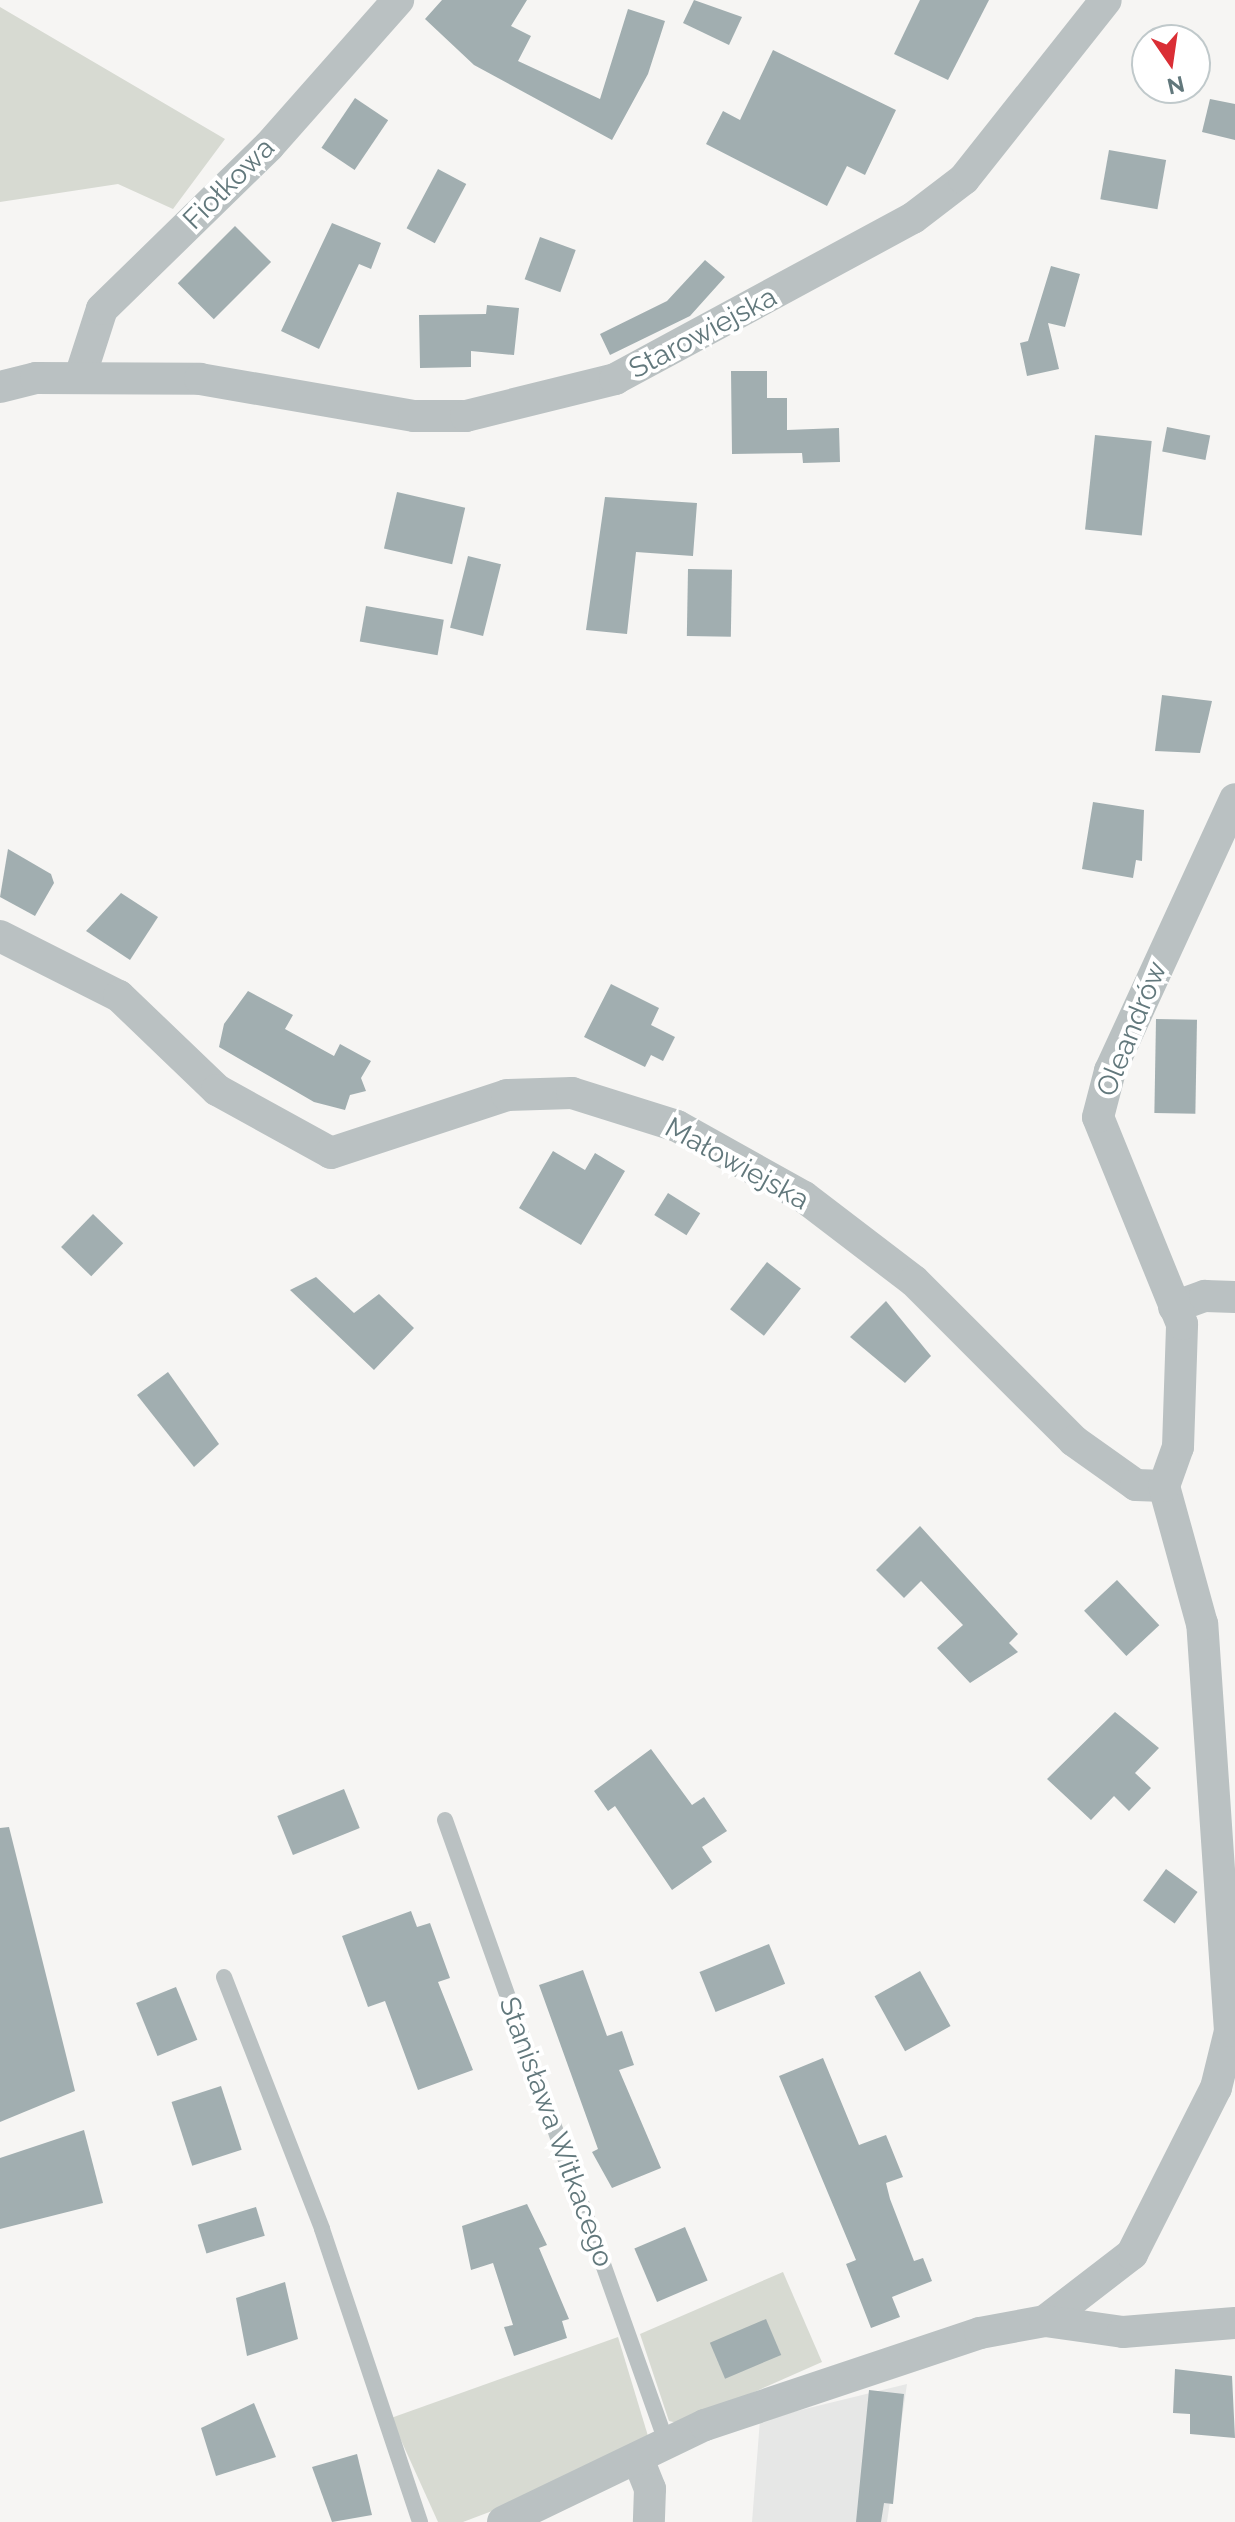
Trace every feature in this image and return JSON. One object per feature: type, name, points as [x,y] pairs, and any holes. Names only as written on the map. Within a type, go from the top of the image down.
[{"type":"street","name":"Fiołkowa","points":[[80,377],[102,309],[269,146],[398,0]]},
{"type":"street","name":"Starowiejska","points":[[0,387],[80,377],[200,379],[440,416],[536,404],[615,379],[672,354],[939,198],[1001,139],[1106,0]]},
{"type":"street","name":"Oleandrów","points":[[1174,1307],[1098,1117],[1110,1071],[1235,799]]},
{"type":"street","name":"Małowiejska","points":[[0,936],[119,996],[217,1090],[331,1153],[507,1095],[572,1093],[677,1126],[804,1197],[914,1281],[1074,1441],[1136,1485],[1164,1486]]},
{"type":"street","points":[[1045,2321],[1132,2254],[1216,2088],[1230,2031],[1202,1624],[1164,1486],[1178,1447],[1182,1324],[1174,1307],[1205,1296],[1235,1297]]},
{"type":"street","points":[[503,2522],[667,2444],[835,2376],[1045,2321],[1123,2332],[1235,2323]]},
{"type":"street","points":[[638,2459],[650,2489],[649,2522]]},
{"type":"lane","name":"Stanisława Witkacego","points":[[445,1820],[667,2444]]},
{"type":"lane","points":[[224,1977],[322,2229],[420,2522]]},
{"type":"shaded area","points":[[0,7],[225,139],[173,209],[118,184],[0,202]]},
{"type":"shaded area","points":[[783,2272],[822,2362],[682,2424],[669,2421],[640,2334]]},
{"type":"shaded area","points":[[618,2337],[648,2436],[545,2491],[463,2522],[438,2522],[391,2418]]},
{"type":"shaded area","points":[[907,2384],[887,2522],[752,2522],[760,2420]]},
{"type":"building","points":[[442,0],[527,0],[511,26],[531,36],[518,61],[600,99],[628,9],[665,21],[648,74],[612,140],[474,65],[425,19]]},
{"type":"building","points":[[694,0],[742,17],[729,45],[683,23]]},
{"type":"building","points":[[920,0],[989,0],[948,80],[894,54]]},
{"type":"building","points":[[773,50],[896,110],[865,175],[847,166],[827,206],[706,144],[723,111],[740,120]]},
{"type":"building","points":[[355,98],[388,120],[355,170],[321,148]]},
{"type":"building","points":[[1211,99],[1235,104],[1235,140],[1202,132]]},
{"type":"building","points":[[1109,150],[1166,160],[1157,209],[1100,199]]},
{"type":"building","points":[[438,169],[466,184],[435,243],[407,228]]},
{"type":"building","points":[[332,223],[381,243],[371,269],[359,264],[319,349],[281,331]]},
{"type":"building","points":[[235,226],[271,262],[214,319],[178,283]]},
{"type":"building","points":[[540,237],[576,250],[560,292],[525,279]]},
{"type":"building","points":[[705,260],[725,277],[690,316],[610,355],[600,334],[667,301]]},
{"type":"building","points":[[1051,266],[1080,274],[1065,327],[1048,323],[1059,369],[1027,376],[1020,343],[1028,341]]},
{"type":"building","points":[[487,305],[519,308],[514,355],[471,351],[471,367],[420,368],[419,315],[486,314]]},
{"type":"building","points":[[731,371],[767,371],[767,398],[787,398],[787,430],[839,428],[840,462],[803,463],[802,453],[732,454]]},
{"type":"building","points":[[1167,427],[1210,435],[1205,460],[1162,452]]},
{"type":"building","points":[[1095,435],[1152,441],[1142,535],[1085,529]]},
{"type":"building","points":[[397,492],[465,508],[452,564],[384,549]]},
{"type":"building","points":[[605,497],[697,503],[693,556],[636,552],[627,634],[586,630]]},
{"type":"building","points":[[468,556],[501,564],[483,636],[450,628]]},
{"type":"building","points":[[688,569],[732,570],[731,637],[687,636]]},
{"type":"building","points":[[366,606],[444,620],[438,655],[360,641]]},
{"type":"building","points":[[1162,695],[1212,701],[1200,753],[1155,751]]},
{"type":"building","points":[[1093,802],[1144,810],[1142,861],[1136,860],[1133,878],[1082,869]]},
{"type":"building","points":[[8,849],[51,874],[54,883],[35,916],[0,897]]},
{"type":"building","points":[[121,893],[158,917],[130,960],[86,931]]},
{"type":"building","points":[[611,984],[659,1008],[651,1025],[675,1037],[663,1061],[651,1055],[645,1067],[584,1037]]},
{"type":"building","points":[[248,991],[293,1015],[285,1029],[334,1056],[340,1044],[371,1061],[361,1078],[366,1091],[350,1095],[345,1110],[314,1102],[219,1047],[224,1024]]},
{"type":"building","points":[[1156,1019],[1197,1020],[1195,1114],[1154,1113]]},
{"type":"building","points":[[553,1151],[585,1170],[595,1153],[625,1171],[581,1245],[519,1208]]},
{"type":"building","points":[[668,1193],[700,1213],[686,1235],[654,1215]]},
{"type":"building","points":[[93,1214],[123,1243],[91,1276],[61,1247]]},
{"type":"building","points":[[767,1262],[801,1288],[764,1336],[730,1309]]},
{"type":"building","points":[[316,1277],[354,1313],[379,1294],[414,1328],[374,1370],[290,1290]]},
{"type":"building","points":[[886,1301],[931,1356],[905,1383],[850,1337]]},
{"type":"building","points":[[168,1372],[219,1444],[194,1467],[137,1395]]},
{"type":"building","points":[[920,1526],[1018,1634],[1009,1643],[1018,1652],[970,1683],[937,1648],[963,1625],[921,1581],[904,1598],[876,1570]]},
{"type":"building","points":[[1117,1580],[1159,1625],[1126,1656],[1084,1611]]},
{"type":"building","points":[[1115,1712],[1159,1748],[1135,1773],[1151,1788],[1129,1811],[1114,1796],[1091,1820],[1047,1779]]},
{"type":"building","points":[[651,1749],[692,1805],[704,1797],[727,1831],[702,1847],[712,1862],[672,1890],[615,1806],[608,1811],[594,1791]]},
{"type":"building","points":[[344,1789],[360,1828],[293,1855],[277,1816]]},
{"type":"building","points":[[9,1827],[75,2091],[0,2122],[0,1828]]},
{"type":"building","points":[[1166,1869],[1198,1892],[1175,1923],[1143,1901]]},
{"type":"building","points":[[411,1911],[417,1927],[430,1923],[450,1978],[438,1982],[473,2070],[418,2090],[385,2001],[368,2007],[342,1936]]},
{"type":"building","points":[[769,1944],[785,1984],[716,2012],[699,1972]]},
{"type":"building","points":[[583,1970],[607,2036],[622,2031],[634,2065],[619,2070],[661,2168],[612,2188],[592,2152],[598,2149],[539,1985]]},
{"type":"building","points":[[920,1971],[951,2026],[905,2051],[875,1996]]},
{"type":"building","points":[[176,1987],[197,2040],[157,2056],[136,2003]]},
{"type":"building","points":[[823,2058],[859,2145],[886,2135],[903,2177],[886,2183],[890,2199],[914,2261],[923,2258],[932,2281],[892,2297],[900,2317],[871,2328],[846,2264],[856,2260],[779,2076]]},
{"type":"building","points":[[221,2086],[242,2150],[192,2166],[172,2102]]},
{"type":"building","points":[[84,2130],[103,2203],[0,2229],[0,2158]]},
{"type":"building","points":[[527,2204],[547,2245],[539,2248],[569,2319],[562,2321],[567,2338],[514,2356],[504,2327],[513,2325],[493,2263],[471,2270],[462,2226]]},
{"type":"building","points":[[256,2207],[265,2236],[206,2254],[198,2225]]},
{"type":"building","points":[[685,2227],[708,2280],[657,2302],[634,2248]]},
{"type":"building","points":[[285,2282],[298,2339],[247,2356],[236,2298]]},
{"type":"building","points":[[766,2319],[781,2355],[725,2379],[710,2343]]},
{"type":"building","points":[[1175,2369],[1232,2376],[1235,2438],[1190,2434],[1190,2414],[1173,2413]]},
{"type":"building","points":[[869,2390],[904,2394],[893,2504],[884,2503],[881,2522],[856,2522]]},
{"type":"building","points":[[254,2403],[276,2457],[216,2476],[201,2428]]},
{"type":"building","points":[[357,2454],[372,2515],[332,2522],[312,2467]]}]
